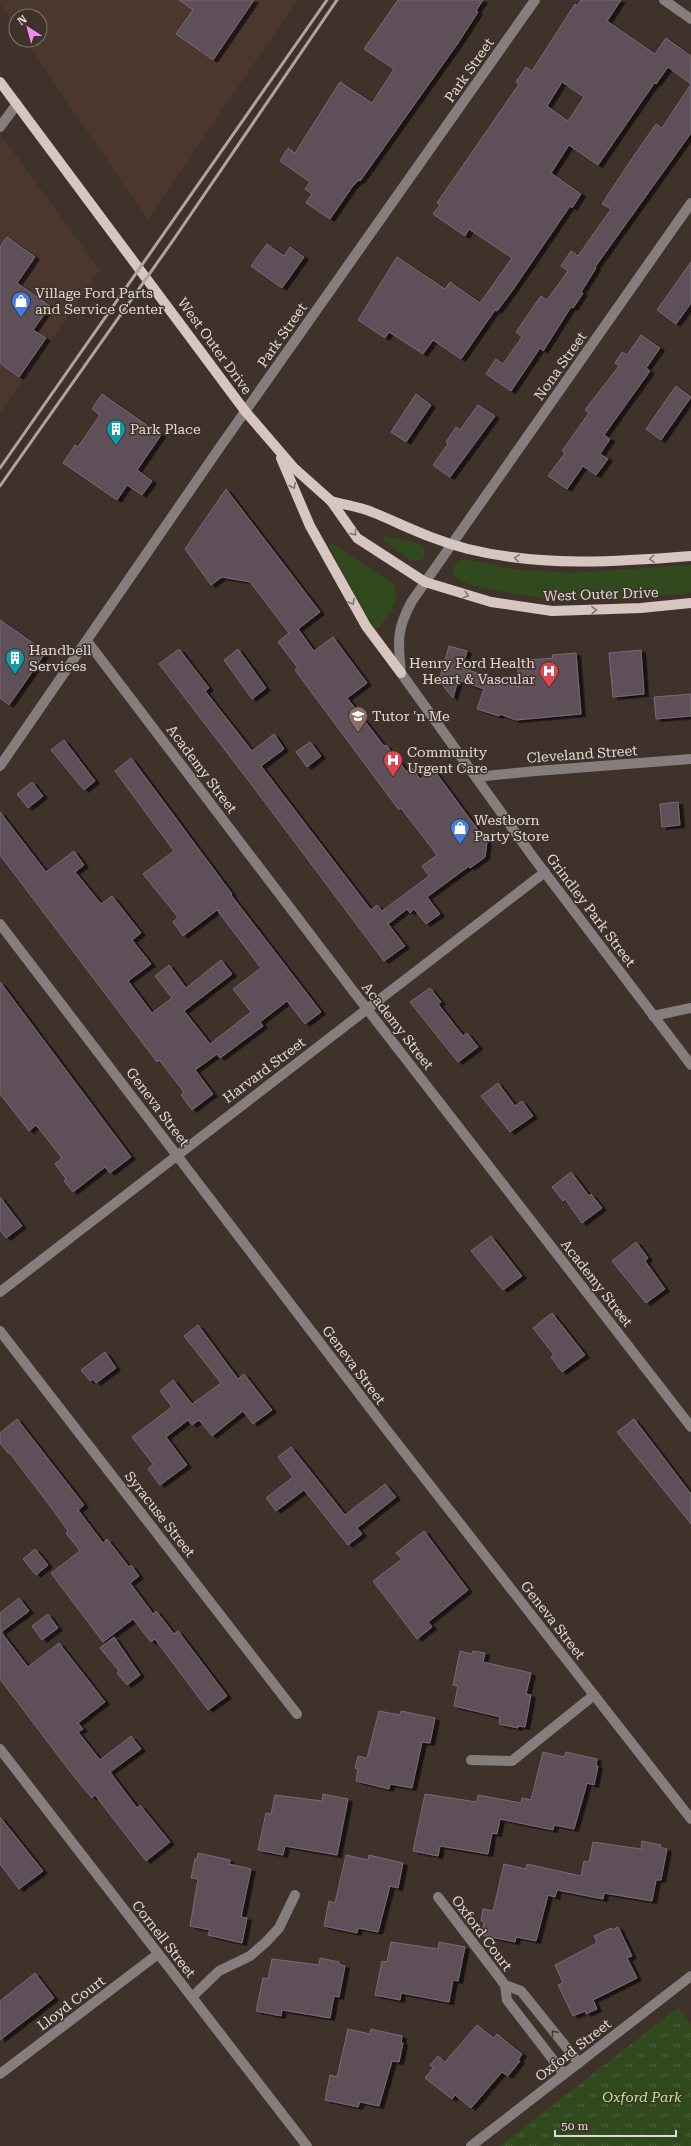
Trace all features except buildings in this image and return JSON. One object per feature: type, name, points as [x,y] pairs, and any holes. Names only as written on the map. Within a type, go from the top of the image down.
[{"type":"main road","name":"West Outer Drive","points":[[0,82],[245,411],[277,451],[331,501],[357,538],[425,582],[491,602],[552,611],[626,608],[691,603]]},
{"type":"main road","points":[[277,451],[310,526],[366,626],[401,673]]},
{"type":"main road","name":"West Outer Drive","points":[[331,501],[371,512],[428,538],[496,555],[556,562],[635,560],[691,556]]},
{"type":"street","name":"Park Street","points":[[0,766],[245,411],[535,0]]},
{"type":"street","points":[[664,0],[691,19]]},
{"type":"street","points":[[0,127],[17,104]]},
{"type":"street","name":"Nona Street","points":[[452,544],[691,203]]},
{"type":"street","points":[[401,673],[398,639],[402,619],[425,582],[452,544]]},
{"type":"street","name":"Academy Street","points":[[87,641],[367,1009],[691,1427]]},
{"type":"street","name":"Grindley Park Street","points":[[401,673],[545,872],[691,1065]]},
{"type":"street","name":"Cleveland Street","points":[[476,777],[536,770],[691,759]]},
{"type":"street","name":"Harvard Street","points":[[0,1292],[545,872]]},
{"type":"street","name":"Geneva Street","points":[[0,924],[386,1429],[691,1819]]},
{"type":"street","points":[[653,1016],[691,1008]]},
{"type":"street","name":"Syracuse Street","points":[[0,1331],[297,1714]]},
{"type":"street","points":[[471,1760],[512,1761],[594,1695]]},
{"type":"street","name":"Cornell Street","points":[[0,1749],[307,2146]]},
{"type":"street","points":[[192,1997],[219,1972],[250,1956],[266,1942],[279,1928],[295,1895]]},
{"type":"street","name":"Oxford Court","points":[[438,1897],[504,1985],[507,2000],[564,2074]]},
{"type":"street","name":"Lloyd Court","points":[[0,2074],[158,1954]]},
{"type":"street","name":"Oxford Street","points":[[471,2146],[691,1976]]},
{"type":"street","name":"Oxford Court","points":[[504,1985],[521,1991],[578,2063]]},
{"type":"shaded area","points":[[0,0],[297,0],[148,220],[30,48],[48,48],[48,8],[8,8],[8,16],[0,4]]},
{"type":"shaded area","points":[[0,134],[100,270],[0,413]]},
{"type":"green space","points":[[383,535],[419,544],[424,548],[424,557],[420,561],[412,561],[383,540]]},
{"type":"green space","points":[[330,542],[394,584],[396,596],[392,608],[378,629],[374,626],[353,592],[329,546]]},
{"type":"green space","points":[[464,559],[519,570],[571,573],[691,565],[691,593],[613,599],[562,599],[537,597],[473,585],[460,580],[453,574],[455,564]]},
{"type":"green space","name":"Oxford Park","points":[[678,2008],[691,2024],[691,2146],[500,2146]]},
{"type":"railway","points":[[0,468],[327,0]]},
{"type":"railway","points":[[0,486],[174,239],[337,0]]},
{"type":"place","name":"Village Ford Parts and Service Center","points":[[21,318]]},
{"type":"place","name":"Park Place","points":[[116,446]]},
{"type":"place","name":"Handbell Services","points":[[15,675]]},
{"type":"place","name":"Henry Ford Health Heart & Vascular","points":[[549,688]]},
{"type":"place","name":"Tutor 'n Me","points":[[358,733]]},
{"type":"place","name":"Community Urgent Care","points":[[393,777]]},
{"type":"place","name":"Westborn Party Store","points":[[460,845]]}]
